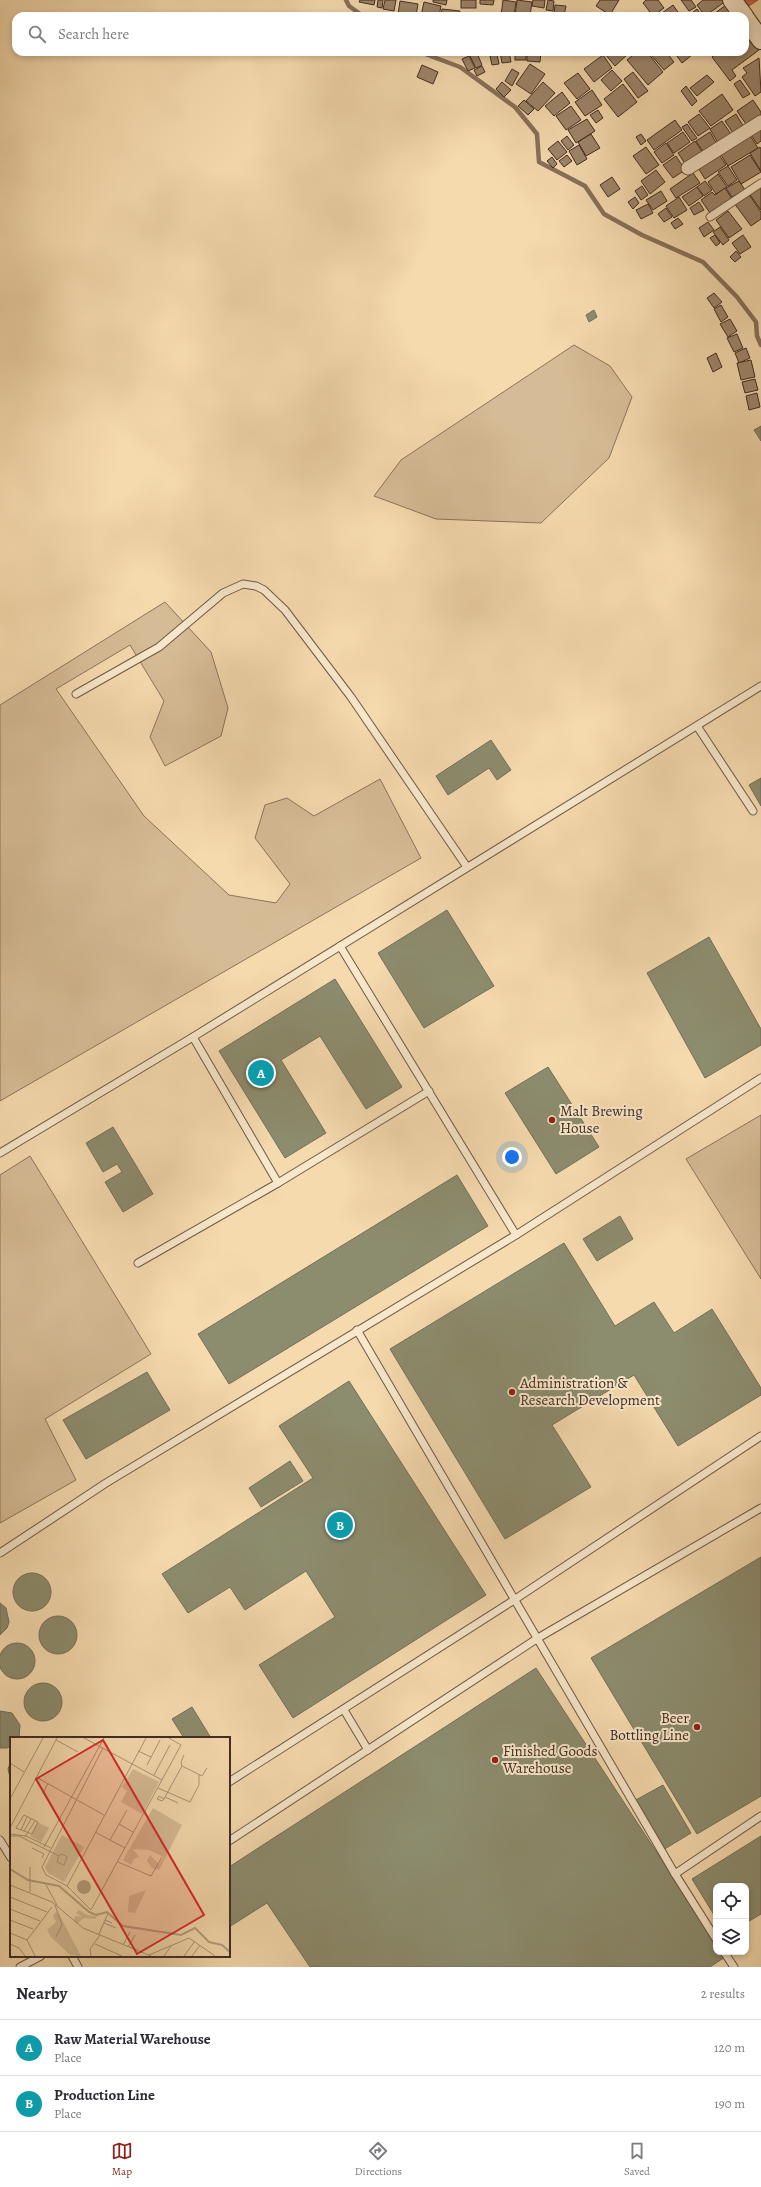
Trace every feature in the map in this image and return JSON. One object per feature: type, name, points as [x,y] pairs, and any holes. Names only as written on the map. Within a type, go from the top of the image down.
[{"type":"street","points":[[732,0],[740,12]]},
{"type":"street","points":[[749,24],[761,40]]},
{"type":"street","points":[[688,168],[761,122]]},
{"type":"lane","points":[[710,217],[761,183]]},
{"type":"lane","points":[[76,694],[159,647],[223,594],[243,584],[256,586],[264,590],[285,610],[350,697],[467,867]]},
{"type":"lane","points":[[0,1154],[193,1037],[761,686]]},
{"type":"lane","points":[[697,726],[753,811]]},
{"type":"lane","points":[[340,946],[516,1234]]},
{"type":"lane","points":[[193,1037],[278,1183]]},
{"type":"lane","points":[[0,1552],[106,1483],[516,1234],[761,1078]]},
{"type":"lane","points":[[138,1263],[278,1183],[429,1090]]},
{"type":"lane","points":[[357,1330],[675,1874],[713,1934]]},
{"type":"lane","points":[[230,1781],[344,1710],[514,1600],[761,1436]]},
{"type":"lane","points":[[230,1840],[538,1638],[761,1508]]},
{"type":"lane","points":[[344,1710],[368,1750]]},
{"type":"lane","points":[[675,1874],[761,1816]]},
{"type":"lane","points":[[0,1840],[10,1856]]},
{"type":"lane","points":[[726,1955],[734,1967]]},
{"type":"lane","points":[[20,1967],[39,1957]]},
{"type":"lane","points":[[73,1957],[78,1967]]},
{"type":"shaded area","points":[[574,345],[610,366],[632,397],[609,458],[541,523],[436,519],[374,496],[401,460]]},
{"type":"shaded area","points":[[165,602],[211,652],[228,708],[221,736],[165,766],[150,737],[164,701],[130,645],[56,689],[144,816],[229,895],[276,903],[290,884],[255,838],[265,805],[287,798],[314,816],[380,779],[421,858],[0,1101],[0,705]]},
{"type":"shaded area","points":[[761,1115],[761,1279],[686,1159]]},
{"type":"shaded area","points":[[30,1156],[151,1354],[45,1419],[76,1480],[0,1523],[0,1175]]},
{"type":"building: Shops","points":[[745,0],[758,0],[749,6]]},
{"type":"building: Industry","points":[[594,310],[597,317],[589,322],[586,315]]},
{"type":"building: Industry","points":[[761,426],[761,441],[754,430]]},
{"type":"building: Industry","points":[[491,740],[511,770],[497,780],[489,768],[448,795],[436,776]]},
{"type":"building: Industry","points":[[761,778],[761,806],[749,785]]},
{"type":"building: Industry","points":[[447,910],[494,986],[424,1028],[378,953]]},
{"type":"building: Industry","points":[[709,937],[761,1029],[761,1045],[705,1078],[647,973]]},
{"type":"building: Industry","points":[[335,979],[402,1087],[366,1109],[320,1036],[281,1060],[326,1133],[285,1158],[219,1051]]},
{"type":"building: Industry","name":"Malt Brewing House","points":[[548,1067],[599,1147],[556,1174],[505,1093]]},
{"type":"building: Industry","points":[[113,1127],[153,1194],[123,1212],[105,1182],[122,1172],[117,1164],[103,1172],[86,1143]]},
{"type":"building: Industry","points":[[457,1175],[488,1226],[229,1384],[198,1334]]},
{"type":"building: Industry","points":[[620,1216],[633,1239],[597,1261],[583,1239]]},
{"type":"building: Industry","name":"Administration & Research Development","points":[[564,1243],[615,1326],[654,1302],[674,1333],[712,1309],[761,1388],[761,1395],[678,1446],[634,1375],[552,1425],[591,1487],[505,1539],[390,1349]]},
{"type":"building: Industry","points":[[147,1372],[170,1410],[86,1459],[63,1420]]},
{"type":"building: Industry","points":[[349,1381],[486,1595],[293,1718],[259,1665],[335,1617],[306,1571],[245,1610],[230,1587],[188,1613],[162,1574],[313,1478],[279,1426]]},
{"type":"building: Industry","points":[[290,1461],[303,1481],[261,1507],[249,1488]]},
{"type":"building: Industry","name":"Beer Bottling Line","points":[[761,1557],[761,1796],[697,1834],[591,1658]]},
{"type":"building: Industry","points":[[32,1573],[45,1579],[51,1592],[45,1605],[32,1611],[19,1605],[13,1592],[19,1579]]},
{"type":"building: Industry","points":[[0,1603],[6,1608],[9,1622],[7,1628],[0,1635]]},
{"type":"building: Industry","points":[[58,1616],[71,1622],[77,1635],[71,1648],[58,1654],[45,1648],[39,1635],[45,1622]]},
{"type":"building: Industry","points":[[21,1643],[30,1648],[34,1654],[34,1668],[30,1674],[21,1679],[13,1679],[4,1674],[0,1668],[-1,1657],[4,1648],[10,1644]]},
{"type":"building: Industry","name":"Finished Goods Warehouse","points":[[536,1668],[713,1938],[713,1955],[724,1955],[725,1957],[710,1967],[310,1967],[267,1903],[230,1926],[230,1866]]},
{"type":"building: Industry","points":[[43,1683],[56,1689],[62,1702],[56,1715],[43,1721],[30,1715],[24,1702],[30,1689]]},
{"type":"building: Industry","points":[[192,1707],[210,1737],[183,1737],[172,1719]]},
{"type":"building: Industry","points":[[0,1711],[12,1713],[20,1725],[19,1737],[10,1737],[10,1746],[0,1748]]},
{"type":"building: Industry","points":[[10,1764],[10,1777],[8,1769]]},
{"type":"building: Industry","points":[[663,1785],[691,1833],[663,1850],[634,1801]]},
{"type":"building: Industry","points":[[761,1836],[761,1914],[749,1921],[749,1883],[713,1883],[713,1913],[692,1879]]},
{"type":"building: Other","points":[[360,0],[375,0],[374,5],[359,2]]},
{"type":"building: Other","points":[[378,0],[383,0],[382,8],[377,7]]},
{"type":"building: Other","points":[[385,0],[396,0],[394,11],[383,9]]},
{"type":"building: Other","points":[[433,0],[447,0],[446,5],[433,2]]},
{"type":"building: Other","points":[[461,0],[476,0],[476,8],[461,8]]},
{"type":"building: Other","points":[[480,0],[494,0],[493,5],[480,4]]},
{"type":"building: Other","points":[[503,0],[516,2],[515,12],[502,12]]},
{"type":"building: Other","points":[[517,0],[532,2],[531,12],[516,12]]},
{"type":"building: Other","points":[[533,0],[545,0],[544,8],[532,6]]},
{"type":"building: Other","points":[[548,0],[554,1],[553,11],[546,10]]},
{"type":"building: Other","points":[[600,0],[619,0],[612,12],[605,12],[596,6]]},
{"type":"building: Other","points":[[646,0],[658,0],[664,8],[658,12],[650,12],[643,3]]},
{"type":"building: Other","points":[[681,0],[691,0],[696,7],[689,11]]},
{"type":"building: Other","points":[[703,0],[726,1],[711,12],[702,12],[697,5]]},
{"type":"building: Other","points":[[400,1],[418,4],[417,12],[398,12]]},
{"type":"building: Other","points":[[424,2],[441,6],[440,12],[422,12]]},
{"type":"building: Other","points":[[555,5],[566,6],[565,12],[554,12]]},
{"type":"building: Other","points":[[673,5],[678,12],[663,12]]},
{"type":"building: Other","points":[[726,5],[732,12],[716,12]]},
{"type":"building: Other","points":[[442,9],[460,11],[460,12],[442,12]]},
{"type":"building: Other","points":[[749,36],[759,50],[732,70],[736,76],[730,81],[712,57],[749,56]]},
{"type":"building: Other","points":[[469,56],[475,68],[468,71],[462,59]]},
{"type":"building: Other","points":[[470,56],[478,56],[482,65],[476,68]]},
{"type":"building: Other","points":[[490,56],[497,56],[499,64],[492,65]]},
{"type":"building: Other","points":[[501,56],[510,56],[511,62],[502,63]]},
{"type":"building: Other","points":[[515,56],[526,56],[526,60],[515,60]]},
{"type":"building: Other","points":[[527,56],[541,56],[540,62],[527,61]]},
{"type":"building: Other","points":[[602,56],[604,56],[612,68],[594,82],[584,69]]},
{"type":"building: Other","points":[[607,56],[626,56],[615,66]]},
{"type":"building: Other","points":[[632,56],[650,56],[663,72],[648,85],[627,60]]},
{"type":"building: Other","points":[[652,56],[669,56],[674,62],[664,70]]},
{"type":"building: Other","points":[[677,56],[691,56],[682,63]]},
{"type":"building: Other","points":[[759,58],[761,92],[755,96],[742,77],[747,73],[743,68]]},
{"type":"building: Other","points":[[530,64],[545,74],[531,94],[516,84]]},
{"type":"building: Other","points":[[422,65],[438,72],[433,84],[417,77]]},
{"type":"building: Other","points":[[482,66],[485,72],[477,76],[474,70]]},
{"type":"building: Other","points":[[512,69],[519,73],[512,86],[505,81]]},
{"type":"building: Other","points":[[612,70],[622,81],[611,91],[601,80]]},
{"type":"building: Other","points":[[633,72],[648,91],[638,98],[624,79]]},
{"type":"building: Other","points":[[578,73],[590,89],[577,99],[564,83]]},
{"type":"building: Other","points":[[707,75],[714,82],[697,96],[690,88]]},
{"type":"building: Other","points":[[740,80],[750,94],[743,98],[734,84]]},
{"type":"building: Other","points":[[502,82],[511,90],[504,97],[496,89]]},
{"type":"building: Other","points":[[543,82],[555,93],[538,111],[526,101]]},
{"type":"building: Other","points":[[623,84],[637,102],[618,117],[604,99]]},
{"type":"building: Other","points":[[686,86],[697,101],[692,106],[681,91]]},
{"type":"building: Other","points":[[592,90],[602,105],[585,116],[575,102]]},
{"type":"building: Other","points":[[562,92],[570,103],[554,116],[545,106]]},
{"type":"building: Other","points":[[722,94],[733,110],[711,126],[699,111]]},
{"type":"building: Other","points":[[524,100],[534,109],[528,115],[518,106]]},
{"type":"building: Other","points":[[753,100],[761,112],[761,118],[748,127],[737,111]]},
{"type":"building: Other","points":[[571,106],[581,120],[566,130],[556,116]]},
{"type":"building: Other","points":[[598,110],[603,118],[596,123],[590,115]]},
{"type":"building: Other","points":[[699,114],[710,128],[698,136],[688,122]]},
{"type":"building: Other","points":[[736,114],[745,129],[735,136],[725,121]]},
{"type":"building: Other","points":[[587,119],[595,131],[576,143],[568,130]]},
{"type":"building: Other","points":[[675,120],[682,130],[654,150],[647,140]]},
{"type":"building: Other","points":[[722,121],[733,137],[720,146],[710,129]]},
{"type":"building: Other","points":[[687,124],[697,138],[692,141],[682,127]]},
{"type":"building: Other","points":[[761,130],[761,141],[757,144],[750,133]]},
{"type":"building: Other","points":[[747,131],[758,148],[728,166],[718,150]]},
{"type":"building: Other","points":[[683,132],[690,142],[674,153],[667,143]]},
{"type":"building: Other","points":[[710,132],[718,146],[705,154],[696,141]]},
{"type":"building: Other","points":[[591,134],[600,148],[586,156],[578,142]]},
{"type":"building: Other","points":[[641,134],[646,141],[641,145],[636,137]]},
{"type":"building: Other","points":[[567,136],[574,145],[568,150],[561,141]]},
{"type":"building: Other","points":[[558,141],[567,152],[557,160],[548,149]]},
{"type":"building: Other","points":[[695,141],[703,153],[686,165],[678,153]]},
{"type":"building: Other","points":[[666,143],[674,155],[662,163],[654,152]]},
{"type":"building: Other","points":[[579,145],[587,159],[577,165],[569,151]]},
{"type":"building: Other","points":[[646,147],[659,165],[646,174],[633,156]]},
{"type":"building: Other","points":[[760,147],[761,149],[761,171],[750,153]]},
{"type":"building: Other","points":[[717,152],[726,165],[705,179],[697,166]]},
{"type":"building: Other","points":[[567,155],[572,161],[564,167],[559,161]]},
{"type":"building: Other","points":[[750,155],[761,172],[741,184],[731,167]]},
{"type":"building: Other","points":[[676,156],[685,170],[673,178],[663,165]]},
{"type":"building: Other","points":[[552,157],[557,164],[553,168],[547,161]]},
{"type":"building: Other","points":[[728,166],[737,180],[728,186],[718,172]]},
{"type":"building: Other","points":[[656,170],[665,182],[650,194],[641,181]]},
{"type":"building: Other","points":[[693,173],[700,183],[676,198],[670,189]]},
{"type":"building: Other","points":[[718,174],[727,187],[716,194],[708,182]]},
{"type":"building: Other","points":[[612,177],[620,189],[608,197],[600,185]]},
{"type":"building: Other","points":[[705,181],[712,190],[704,196],[697,187]]},
{"type":"building: Other","points":[[739,181],[745,190],[732,197],[726,188]]},
{"type":"building: Other","points":[[642,186],[648,195],[641,200],[635,191]]},
{"type":"building: Other","points":[[761,186],[761,210],[748,192]]},
{"type":"building: Other","points":[[697,187],[703,196],[689,206],[682,197]]},
{"type":"building: Other","points":[[725,188],[732,199],[710,213],[701,200],[712,192],[715,195]]},
{"type":"building: Other","points":[[661,191],[667,201],[653,210],[646,200]]},
{"type":"building: Other","points":[[748,193],[761,212],[761,219],[751,226],[734,203]]},
{"type":"building: Other","points":[[635,197],[639,203],[633,209],[628,202]]},
{"type":"building: Other","points":[[679,197],[687,210],[674,218],[666,206]]},
{"type":"building: Other","points":[[699,202],[704,210],[694,215],[690,208]]},
{"type":"building: Other","points":[[648,204],[653,213],[641,219],[636,210]]},
{"type":"building: Other","points":[[666,208],[672,217],[664,222],[658,214]]},
{"type":"building: Other","points":[[728,211],[742,229],[729,238],[716,220]]},
{"type":"building: Other","points":[[678,218],[683,224],[675,229],[671,223]]},
{"type":"building: Other","points":[[708,222],[714,230],[704,237],[699,228]]},
{"type":"building: Other","points":[[720,227],[729,240],[723,245],[713,232]]},
{"type":"building: Other","points":[[715,235],[720,243],[716,246],[710,238]]},
{"type":"building: Other","points":[[743,235],[751,247],[740,254],[732,243]]},
{"type":"building: Other","points":[[736,251],[741,257],[735,262],[730,257]]},
{"type":"building: Other","points":[[714,293],[722,302],[714,308],[707,298]]},
{"type":"building: Other","points":[[721,305],[728,317],[721,322],[714,309]]},
{"type":"building: Other","points":[[730,319],[737,331],[728,337],[720,324]]},
{"type":"building: Other","points":[[737,334],[743,348],[734,352],[727,338]]},
{"type":"building: Other","points":[[746,348],[750,358],[739,363],[735,353]]},
{"type":"building: Other","points":[[716,353],[722,367],[713,372],[707,358]]},
{"type":"building: Other","points":[[751,360],[755,377],[741,380],[737,363]]},
{"type":"building: Other","points":[[755,379],[758,390],[745,393],[742,382]]},
{"type":"building: Other","points":[[757,393],[760,407],[749,410],[746,396]]},
{"type":"waterway","points":[[346,0],[349,6],[357,12]]},
{"type":"waterway","points":[[431,56],[460,67],[515,107],[537,134],[539,162],[585,186],[604,214],[642,235],[703,262],[737,297],[756,322],[757,336],[761,345]]},
{"type":"place","name":"Raw Material Warehouse","points":[[261,1073]]},
{"type":"place","name":"Malt Brewing House","points":[[552,1120]]},
{"type":"place","name":"Administration & Research Development","points":[[512,1392]]},
{"type":"place","name":"Production Line","points":[[340,1525]]},
{"type":"place","name":"Beer Bottling Line","points":[[697,1727]]},
{"type":"place","name":"Finished Goods Warehouse","points":[[495,1760]]}]
